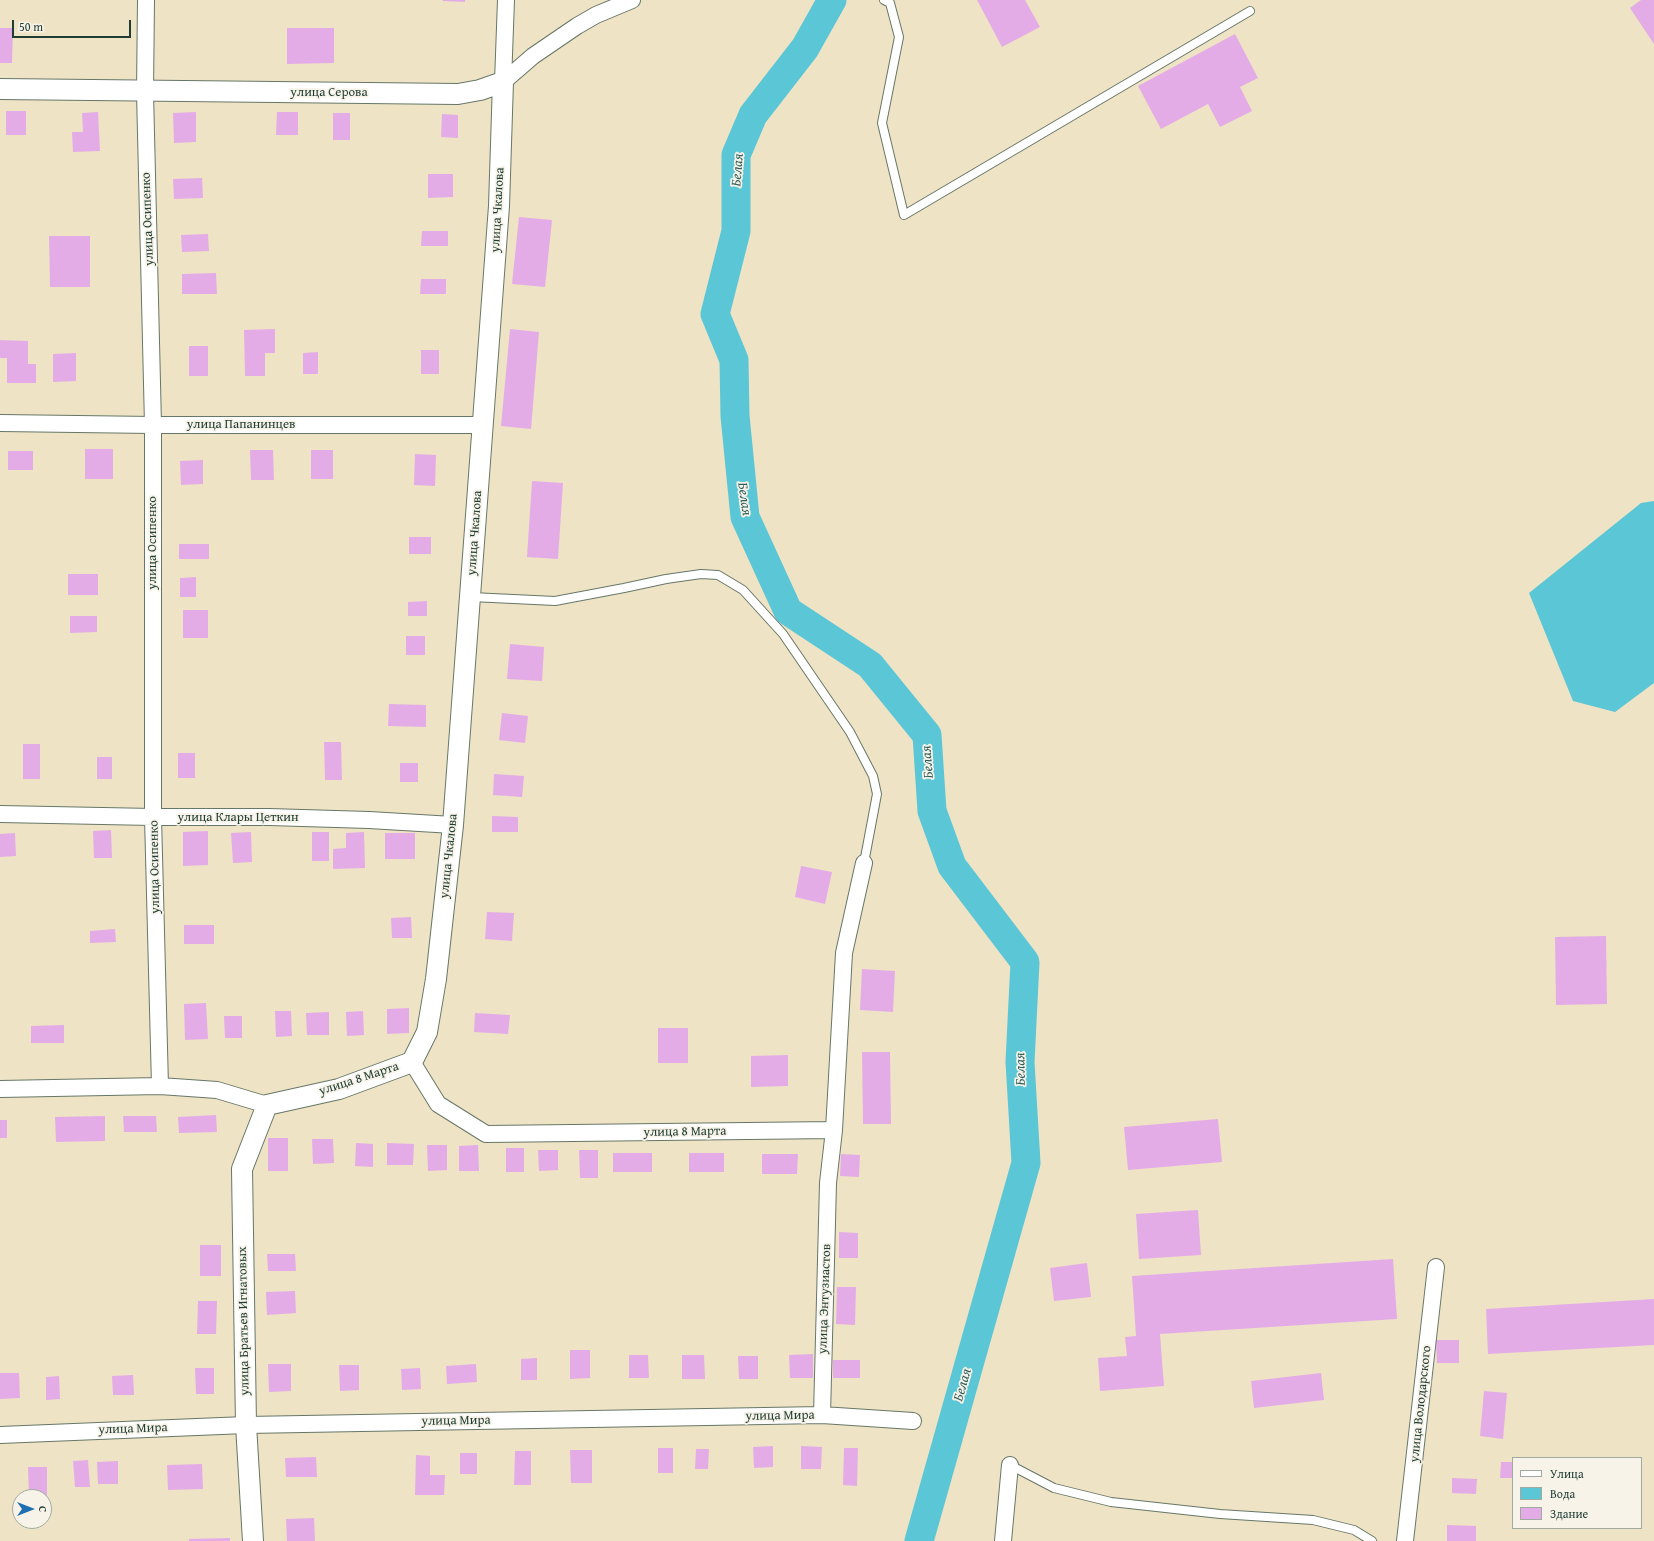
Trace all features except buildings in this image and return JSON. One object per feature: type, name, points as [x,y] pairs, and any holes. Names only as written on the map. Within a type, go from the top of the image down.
[{"type":"street","name":"улица Осипенко","points":[[146,0],[145,92],[153,425],[153,817],[160,1086]]},
{"type":"street","name":"улица Чкалова","points":[[412,1062],[427,1032],[436,979],[453,825],[499,206],[506,0]]},
{"type":"street","name":"улица Серова","points":[[0,90],[458,94],[480,90],[503,82],[533,56],[577,26],[596,15],[632,0]]},
{"type":"street","name":"улица Папанинцев","points":[[0,423],[153,425],[482,425]]},
{"type":"street","name":"улица Клары Цеткин","points":[[0,814],[153,817],[269,817],[369,820],[453,825]]},
{"type":"street","points":[[834,1130],[844,953],[864,863]]},
{"type":"street","name":"улица 8 Марта","points":[[0,1089],[160,1086],[216,1090],[267,1105],[339,1089],[412,1062],[438,1104],[486,1134],[834,1130]]},
{"type":"street","name":"улица Братьев Игнатовых","points":[[253,1541],[246,1425],[242,1169],[267,1105]]},
{"type":"street","name":"улица Энтузиастов","points":[[822,1415],[828,1183],[834,1130]]},
{"type":"street","name":"улица Володарского","points":[[1405,1541],[1436,1268]]},
{"type":"street","name":"улица Мира","points":[[0,1435],[246,1425],[822,1415],[913,1421]]},
{"type":"street","points":[[1003,1541],[1010,1465]]},
{"type":"lane","points":[[884,0],[890,3],[899,37],[882,123],[904,215],[1250,12]]},
{"type":"lane","points":[[470,597],[555,601],[666,579],[701,574],[718,575],[743,590],[783,634],[850,732],[873,776],[877,794],[864,863]]},
{"type":"lane","points":[[1010,1465],[1054,1488],[1111,1502],[1220,1514],[1313,1520],[1354,1530],[1372,1541]]},
{"type":"water","points":[[1654,501],[1654,683],[1615,712],[1573,701],[1529,593],[1641,503]]},
{"type":"waterway","name":"Белая","points":[[832,0],[805,48],[753,115],[736,155],[736,231],[715,314],[734,360],[735,416],[745,517],[788,611],[870,665],[927,735],[932,811],[952,866],[1025,962],[1020,1062],[1026,1163],[919,1541]]}]
